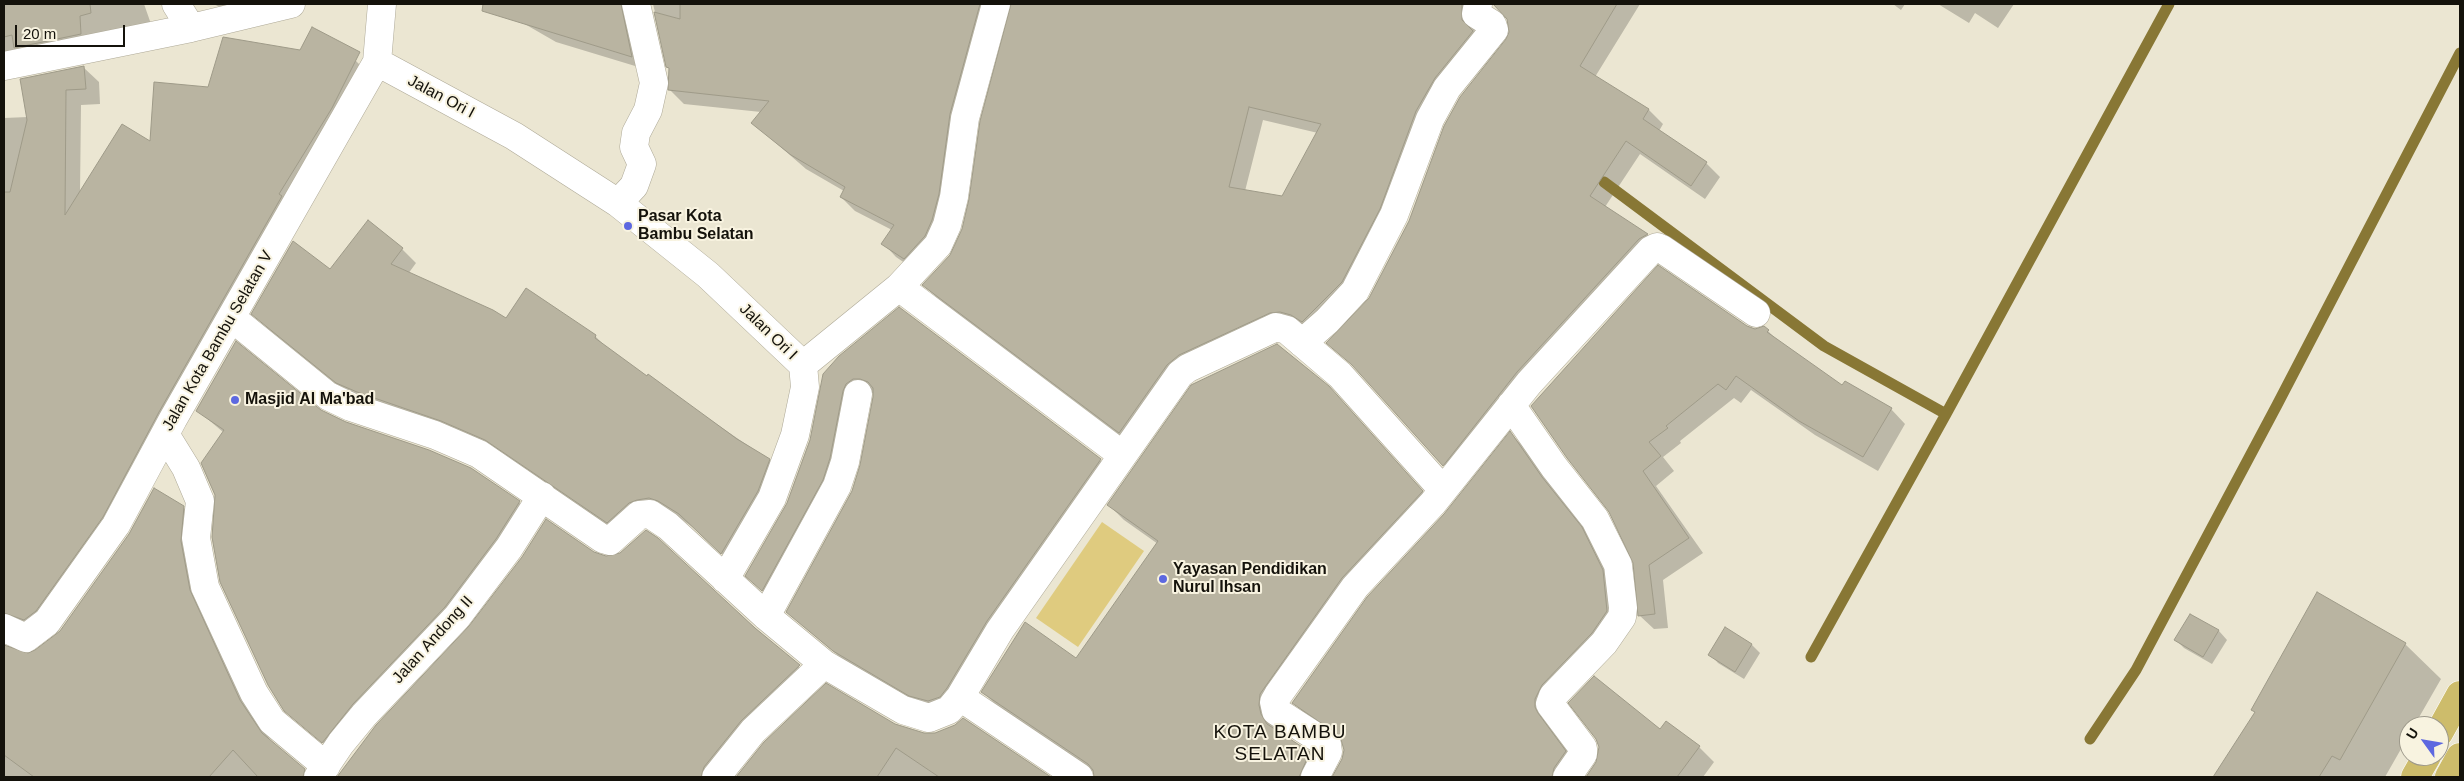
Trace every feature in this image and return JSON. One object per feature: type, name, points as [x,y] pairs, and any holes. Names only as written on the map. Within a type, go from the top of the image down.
[{"type":"main road","points":[[2449,716],[2460,695]]},
{"type":"main road","points":[[2449,777],[2460,757]]},
{"type":"main road","points":[[2415,777],[2421,766]]},
{"type":"street","points":[[176,4],[191,28]]},
{"type":"street","points":[[4,66],[191,28],[291,4]]},
{"type":"street","name":"Jalan Kota Bambu Selatan V","points":[[4,628],[26,638],[47,622],[116,525],[165,434],[377,62],[382,4]]},
{"type":"street","points":[[618,203],[634,186],[642,164],[634,147],[636,133],[648,110],[654,83],[636,4]]},
{"type":"street","name":"Jalan Ori I","points":[[377,62],[514,136],[618,203],[708,275],[803,365],[899,287],[938,245],[948,225],[954,197],[965,118],[996,4]]},
{"type":"street","points":[[1302,343],[1327,321],[1355,291],[1394,215],[1430,119],[1447,88],[1494,30],[1492,24],[1476,14],[1478,4]]},
{"type":"street","points":[[1315,777],[1328,752],[1327,744],[1276,711],[1274,702],[1355,587],[1433,503],[1511,405],[1651,250],[1657,247],[1756,313]]},
{"type":"street","points":[[899,287],[1121,454]]},
{"type":"street","points":[[232,318],[328,396],[351,407],[460,445],[479,454],[542,496],[596,536],[610,541],[639,515],[650,514],[668,526],[766,616],[824,664],[903,710],[929,718],[949,710],[960,697],[1000,630],[1121,454],[1180,374],[1188,368],[1276,327],[1287,330],[1340,375],[1443,490]]},
{"type":"street","points":[[726,579],[772,498],[789,453],[795,435],[805,387],[803,365]]},
{"type":"street","points":[[766,616],[838,486],[845,462],[858,394]]},
{"type":"street","points":[[1511,405],[1554,467],[1595,519],[1618,565],[1623,608],[1622,617],[1604,643],[1553,696],[1550,704],[1583,748],[1583,754],[1567,777]]},
{"type":"street","points":[[165,434],[186,468],[200,501],[196,538],[205,587],[254,693],[272,721],[322,772]]},
{"type":"street","name":"Jalan Andong II","points":[[322,772],[341,743],[364,715],[457,617],[509,548],[542,496]]},
{"type":"street","points":[[716,777],[753,731],[824,664]]},
{"type":"street","points":[[960,697],[1079,777]]},
{"type":"shaded area","points":[[1102,522],[1144,551],[1078,647],[1036,618]]},
{"type":"building","points":[[4,4],[90,4],[91,13],[80,16],[81,34],[14,48],[12,35],[4,37]]},
{"type":"building","points":[[483,4],[621,4],[632,57],[482,11]]},
{"type":"building","points":[[680,4],[980,4],[950,114],[939,194],[932,220],[925,236],[904,259],[881,244],[894,225],[840,197],[845,187],[791,155],[751,123],[769,101],[668,90],[669,68],[666,67],[654,12],[680,19]]},
{"type":"building","points":[[1011,4],[1462,4],[1462,20],[1473,31],[1435,78],[1416,111],[1380,209],[1342,282],[1302,322],[1291,315],[1280,312],[1270,313],[1179,355],[1167,365],[1119,433],[922,285],[950,255],[962,229],[969,199],[980,121]],"holes":[[[1249,107],[1321,124],[1282,196],[1229,187]]]},
{"type":"building","points":[[1493,4],[1617,4],[1580,66],[1649,109],[1643,119],[1707,162],[1691,186],[1626,141],[1590,196],[1648,234],[1639,239],[1517,372],[1443,466],[1352,365],[1326,343],[1369,298],[1409,221],[1444,126],[1460,97],[1506,39],[1509,32],[1507,19]]},
{"type":"building","points":[[312,27],[360,52],[332,108],[279,194],[282,196],[159,412],[103,517],[36,611],[24,620],[4,613],[4,192],[10,192],[27,120],[20,79],[84,66],[86,89],[66,90],[65,215],[122,124],[150,141],[154,82],[208,87],[223,37],[300,50]]},
{"type":"building","points":[[368,220],[403,248],[391,264],[493,310],[506,318],[526,288],[596,335],[595,338],[647,376],[648,374],[737,439],[770,459],[758,491],[721,554],[679,514],[658,501],[649,498],[629,503],[607,523],[485,440],[441,421],[336,383],[251,314],[293,241],[330,269]]},
{"type":"building","points":[[1658,265],[1747,326],[1755,329],[1764,326],[1769,330],[1767,332],[1842,385],[1845,381],[1892,408],[1863,457],[1799,421],[1736,376],[1726,390],[1718,384],[1666,426],[1668,428],[1649,442],[1661,456],[1643,471],[1689,538],[1649,565],[1655,614],[1638,616],[1633,563],[1609,512],[1567,458],[1531,406]]},
{"type":"building","points":[[899,307],[1101,459],[987,621],[947,688],[940,697],[928,701],[909,696],[833,651],[786,612],[852,491],[860,465],[873,397],[873,388],[868,382],[853,379],[846,384],[830,458],[823,480],[762,591],[745,576],[787,503],[810,440],[823,374],[839,356]]},
{"type":"building","points":[[236,341],[321,410],[346,422],[429,450],[471,468],[520,501],[496,539],[445,607],[353,704],[322,743],[284,711],[268,685],[220,582],[212,537],[215,495],[201,463],[224,430],[196,411]]},
{"type":"building","points":[[1277,344],[1329,386],[1423,491],[1342,578],[1260,694],[1259,705],[1261,714],[1267,724],[1310,752],[1299,777],[1094,777],[1093,770],[1088,764],[981,692],[1025,622],[1076,658],[1158,541],[1107,505],[1191,385]]},
{"type":"building","points":[[1510,431],[1542,477],[1582,527],[1603,570],[1607,611],[1592,633],[1542,685],[1535,699],[1535,707],[1538,713],[1566,751],[1554,768],[1552,777],[1332,777],[1342,759],[1344,750],[1340,736],[1292,703],[1367,597],[1444,514]]},
{"type":"building","points":[[154,488],[184,506],[181,541],[190,590],[240,700],[262,733],[305,769],[303,777],[258,777],[233,750],[209,777],[34,777],[4,755],[4,645],[28,653],[60,631],[129,534]]},
{"type":"building","points":[[546,519],[594,552],[606,556],[620,553],[646,530],[658,538],[755,628],[800,665],[741,721],[704,767],[701,777],[337,777],[376,725],[469,626],[522,557]]},
{"type":"building","points":[[2317,592],[2406,643],[2340,760],[2332,756],[2319,777],[2213,777],[2255,712],[2251,710]]},
{"type":"building","points":[[2190,614],[2219,630],[2203,657],[2174,640]]},
{"type":"building","points":[[1725,627],[1752,644],[1735,672],[1708,655]]},
{"type":"building","points":[[1594,676],[1660,729],[1666,721],[1700,746],[1677,777],[1586,777],[1596,762],[1599,747],[1596,739],[1568,703]]},
{"type":"building","points":[[826,683],[895,724],[924,733],[935,733],[955,725],[963,718],[1051,777],[939,777],[896,748],[877,777],[736,777],[764,742]]},
{"type":"waterway","points":[[1811,657],[1946,414],[2169,4]]},
{"type":"waterway","points":[[2090,739],[2136,670],[2277,405],[2460,53]]},
{"type":"waterway","points":[[1604,182],[1824,346],[1946,414]]},
{"type":"place","name":"Pasar Kota Bambu Selatan","points":[[628,226]]},
{"type":"place","name":"Masjid Al Ma'bad","points":[[235,400]]},
{"type":"place","name":"Yayasan Pendidikan Nurul Ihsan","points":[[1163,579]]},
{"type":"district","name":"KOTA BAMBU SELATAN","points":[[1280,744]]}]
